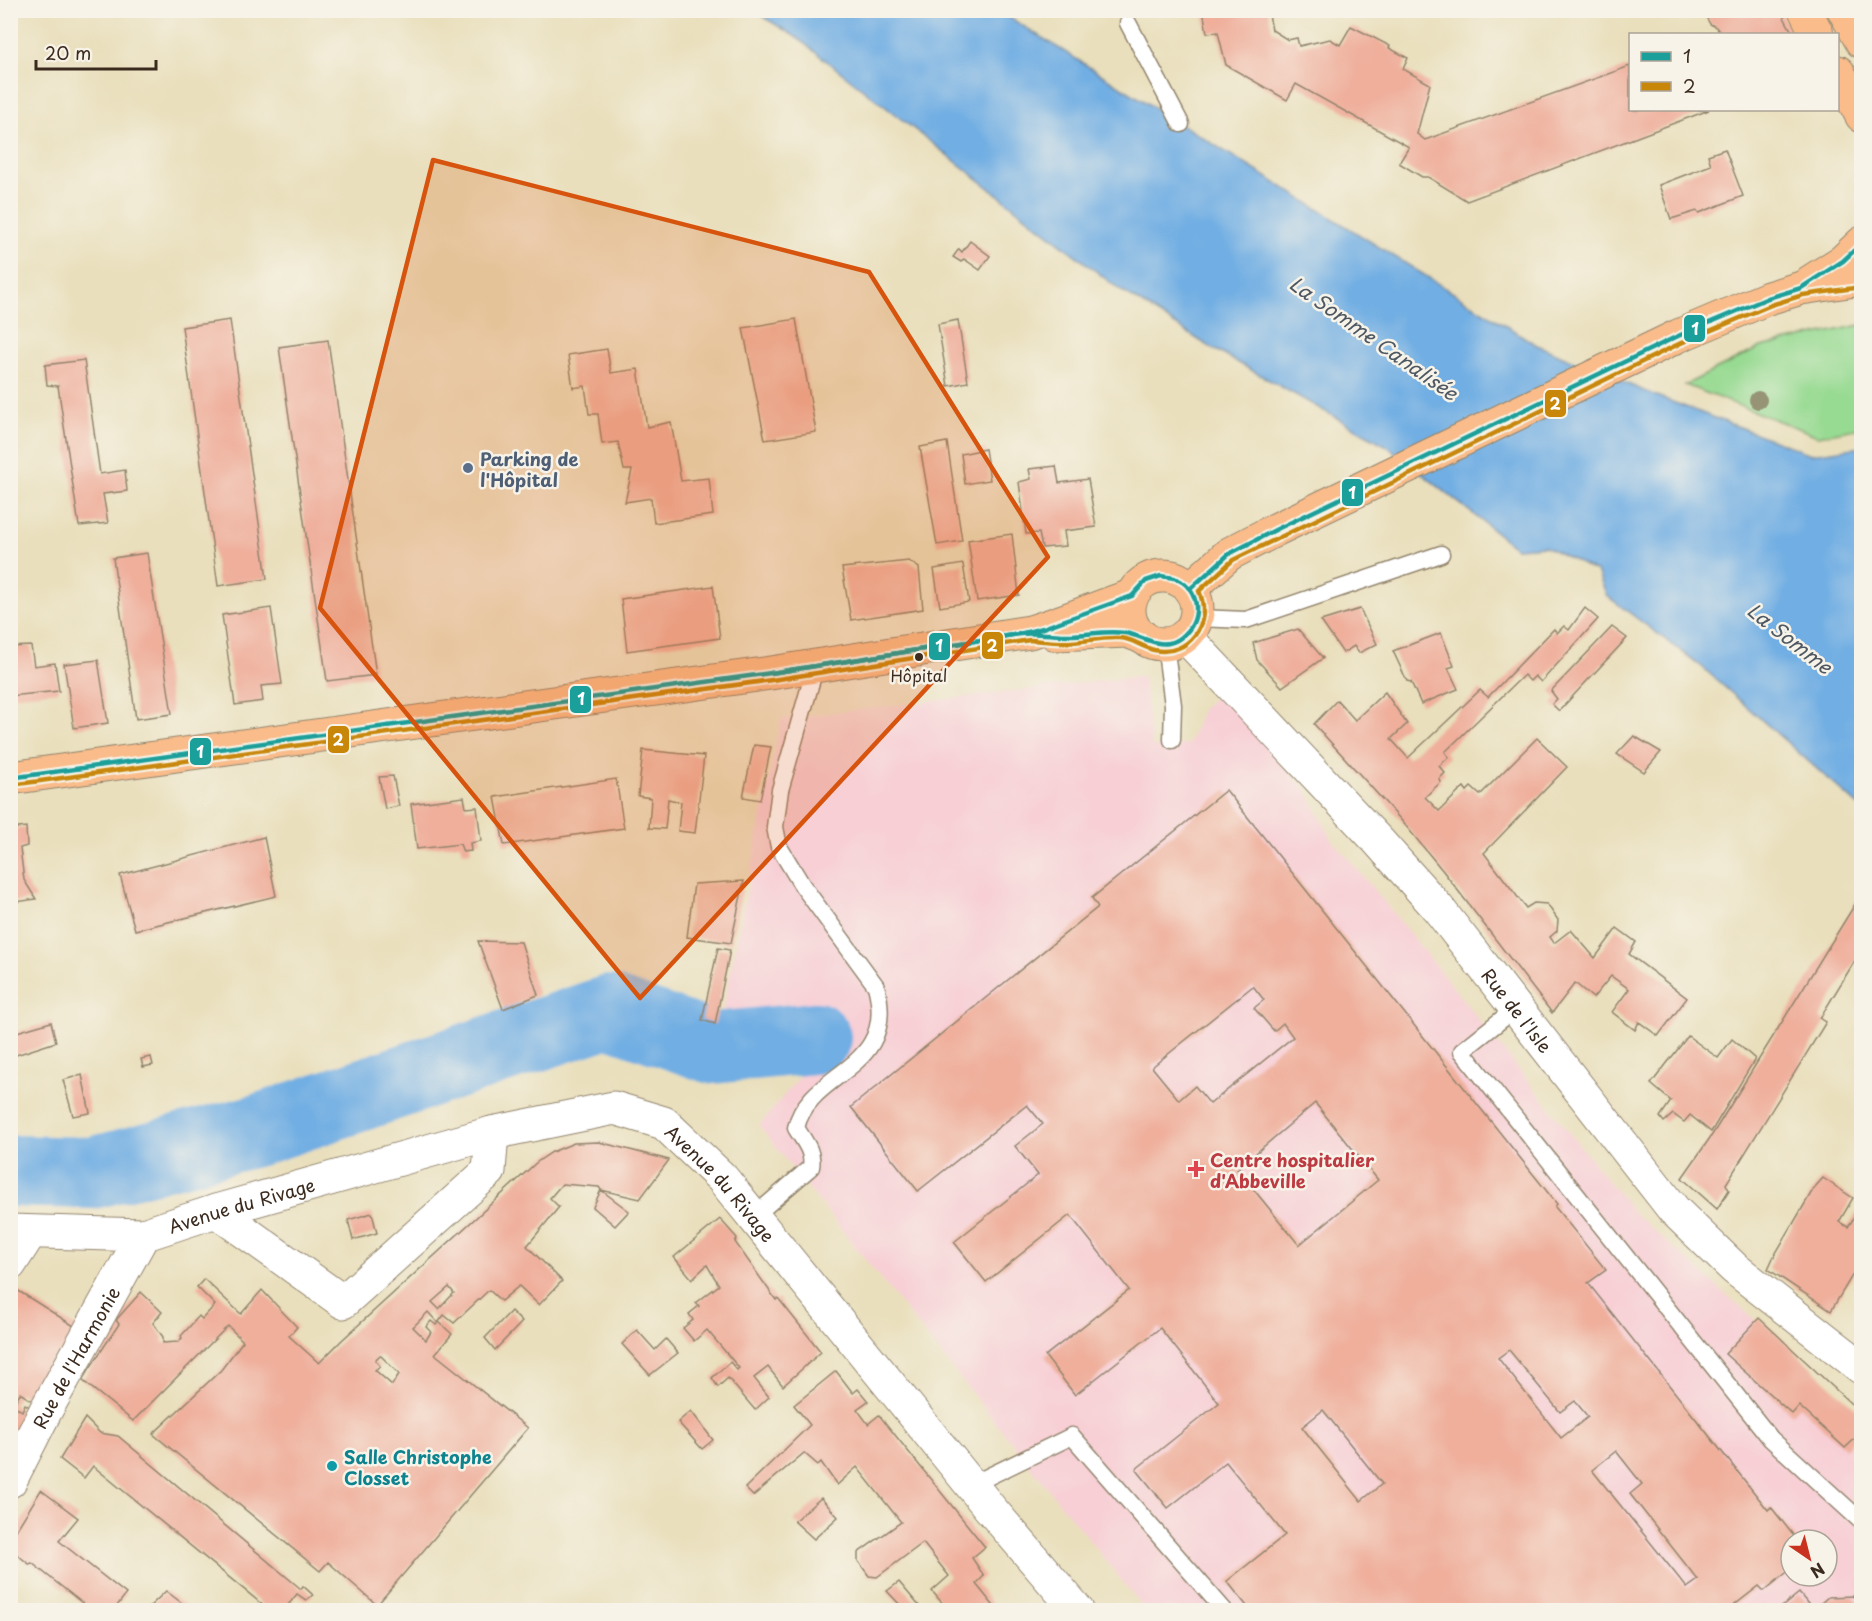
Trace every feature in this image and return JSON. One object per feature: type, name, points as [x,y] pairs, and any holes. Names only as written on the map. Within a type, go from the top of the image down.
[{"type":"main road","points":[[1804,10],[1816,33]]},
{"type":"main road","points":[[1844,10],[1862,42]]},
{"type":"main road","points":[[1839,74],[1862,116]]},
{"type":"main road","points":[[1801,288],[1843,261],[1862,243]]},
{"type":"main road","points":[[1030,632],[1069,635],[1176,625],[1229,554],[1367,484],[1678,336],[1768,298],[1801,288],[1862,279]]},
{"type":"main road","points":[[1159,576],[1170,576],[1181,581],[1176,625],[1135,629],[1130,607],[1132,596],[1139,586],[1159,576]]},
{"type":"main road","points":[[10,778],[816,665],[1030,632],[1070,620],[1100,606],[1132,596]]},
{"type":"street","name":"Rue de l'Isle","points":[[1176,625],[1437,907],[1674,1210],[1734,1268],[1862,1368]]},
{"type":"street","name":"Avenue du Rivage","points":[[20,1232],[143,1235],[216,1211],[492,1133],[614,1108],[664,1123],[722,1178],[971,1485],[1077,1611]]},
{"type":"street","points":[[216,1211],[344,1302],[489,1171],[492,1133]]},
{"type":"street","points":[[10,1264],[20,1232]]},
{"type":"street","name":"Rue de l'Harmonie","points":[[10,1481],[46,1410],[143,1235]]},
{"type":"lane","points":[[1128,23],[1181,124]]},
{"type":"lane","points":[[1172,740],[1176,625],[1246,620],[1441,554]]},
{"type":"lane","points":[[753,1216],[811,1167],[812,1159],[808,1148],[796,1128],[798,1116],[806,1103],[863,1056],[876,1033],[881,1004],[876,986],[802,885],[779,847],[775,827],[780,790],[816,665]]},
{"type":"lane","points":[[1516,1008],[1462,1051],[1771,1439],[1859,1516]]},
{"type":"lane","points":[[971,1485],[1072,1436],[1224,1611]]},
{"type":"highlighted area","points":[[433,160],[869,272],[1048,557],[640,998],[320,608]]},
{"type":"shaded area","name":"Centre hospitalier d'Abbeville","points":[[1143,676],[1152,747],[1189,744],[1203,707],[1220,694],[1306,790],[1332,839],[1634,1213],[1861,1414],[1861,1610],[1145,1610],[759,1126],[823,1048],[819,1027],[721,1021],[781,719]]},
{"type":"green space","points":[[1861,325],[1861,428],[1818,436],[1685,385],[1761,347]]},
{"type":"water","points":[[754,11],[999,11],[1537,345],[1651,394],[1811,454],[1861,447],[1861,808],[1701,666],[1607,596],[1597,572],[1545,546],[1516,548],[1387,446],[1210,347],[1120,290],[796,37]]},
{"type":"building","points":[[1203,10],[1268,10],[1272,30],[1288,40],[1297,38],[1299,46],[1330,39],[1340,45],[1351,26],[1408,58],[1403,69],[1430,84],[1417,134],[1425,140],[1629,66],[1629,111],[1706,111],[1467,201],[1428,177],[1422,177],[1399,163],[1409,147],[1296,84],[1287,100],[1226,65],[1218,32],[1207,33]]},
{"type":"building","points":[[1702,10],[1780,10],[1792,33],[1720,33],[1710,24]]},
{"type":"building","points":[[1725,149],[1743,196],[1699,213],[1697,211],[1671,219],[1659,185],[1711,165],[1708,155]]},
{"type":"building","points":[[970,241],[990,256],[980,270],[964,259],[961,262],[953,257],[959,249],[962,252]]},
{"type":"building","points":[[796,319],[816,432],[765,440],[743,328]]},
{"type":"building","points":[[230,320],[267,579],[218,586],[182,327]]},
{"type":"building","points":[[958,320],[968,382],[948,386],[938,324]]},
{"type":"building","points":[[328,340],[376,675],[327,681],[279,347]]},
{"type":"building","points":[[607,349],[611,373],[638,369],[647,427],[671,422],[681,481],[709,478],[713,515],[654,523],[651,498],[625,502],[632,470],[624,470],[618,442],[602,444],[598,414],[589,414],[585,386],[573,388],[568,355]]},
{"type":"building","points":[[84,360],[100,474],[125,470],[127,491],[103,494],[108,523],[79,526],[58,386],[47,385],[45,365]]},
{"type":"building","points":[[947,442],[962,541],[937,545],[920,447]]},
{"type":"building","points":[[985,449],[990,480],[965,484],[961,454]]},
{"type":"building","points":[[1056,466],[1059,483],[1088,479],[1096,527],[1064,531],[1066,546],[1042,548],[1039,533],[1026,534],[1019,482],[1031,479],[1029,469]]},
{"type":"building","points":[[1012,534],[1019,595],[977,601],[968,540]]},
{"type":"building","points":[[147,553],[172,714],[136,719],[113,558]]},
{"type":"building","points":[[909,561],[919,568],[923,609],[851,620],[842,568]]},
{"type":"building","points":[[963,564],[969,602],[940,607],[934,569]]},
{"type":"building","points":[[713,586],[720,638],[627,651],[621,599]]},
{"type":"building","points":[[271,608],[282,684],[261,686],[263,701],[235,705],[222,615]]},
{"type":"building","points":[[1585,608],[1598,619],[1541,682],[1535,676],[1530,681],[1524,675],[1445,752],[1449,757],[1439,766],[1445,773],[1439,779],[1441,782],[1425,797],[1439,811],[1464,787],[1467,791],[1471,787],[1480,795],[1537,738],[1567,767],[1484,853],[1526,908],[1534,903],[1547,904],[1558,920],[1557,931],[1550,937],[1554,943],[1571,930],[1595,958],[1617,928],[1636,942],[1629,954],[1687,998],[1658,1036],[1639,1022],[1635,1030],[1612,1012],[1629,989],[1611,976],[1593,998],[1575,983],[1552,1013],[1401,820],[1314,724],[1337,700],[1355,720],[1385,692],[1407,724],[1391,739],[1408,758],[1480,690],[1488,697],[1554,629],[1557,633],[1564,626],[1569,630]]},
{"type":"building","points":[[1360,609],[1377,644],[1359,653],[1354,646],[1343,653],[1321,621]]},
{"type":"building","points":[[1612,627],[1627,638],[1559,711],[1552,704],[1557,699],[1551,691]]},
{"type":"building","points":[[1298,629],[1323,658],[1282,687],[1257,660],[1253,643]]},
{"type":"building","points":[[1441,633],[1454,666],[1448,668],[1458,689],[1421,704],[1393,651]]},
{"type":"building","points":[[31,646],[34,666],[55,663],[59,691],[10,696],[10,647]]},
{"type":"building","points":[[98,660],[108,723],[74,728],[64,664]]},
{"type":"building","points":[[1634,736],[1661,752],[1644,772],[1617,754]]},
{"type":"building","points":[[754,745],[771,747],[760,800],[743,797]]},
{"type":"building","points":[[643,750],[704,756],[695,833],[678,831],[681,802],[668,799],[665,829],[649,828],[651,798],[638,796]]},
{"type":"building","points":[[393,776],[399,806],[385,809],[379,777]]},
{"type":"building","points":[[616,779],[624,828],[504,845],[495,797]]},
{"type":"building","points":[[1226,790],[1557,1204],[1555,1207],[1606,1270],[1588,1283],[1768,1510],[1771,1507],[1788,1528],[1779,1528],[1779,1579],[1764,1591],[1759,1586],[1728,1610],[1250,1610],[1227,1581],[1285,1535],[1226,1462],[1168,1508],[1136,1469],[1219,1403],[1160,1328],[1075,1395],[1045,1356],[1129,1290],[1070,1215],[986,1282],[954,1242],[1038,1175],[1015,1146],[1043,1124],[1027,1105],[918,1191],[851,1107],[1098,907],[1092,898]],"holes":[[[1253,986],[1264,1000],[1254,1008],[1274,1031],[1283,1023],[1293,1037],[1210,1104],[1195,1086],[1179,1100],[1152,1067]],[[1315,1103],[1378,1180],[1299,1245],[1237,1169]],[[1509,1350],[1560,1412],[1575,1401],[1588,1417],[1561,1438],[1498,1358]],[[1323,1410],[1382,1484],[1361,1501],[1302,1427]],[[1616,1451],[1642,1484],[1630,1494],[1698,1580],[1687,1588],[1592,1470]]]},
{"type":"building","points":[[464,797],[466,808],[477,807],[481,841],[470,843],[471,851],[463,852],[460,844],[417,849],[411,804]]},
{"type":"building","points":[[26,827],[27,846],[20,848],[24,880],[36,899],[10,903],[10,829]]},
{"type":"building","points":[[264,837],[276,896],[135,930],[120,875]]},
{"type":"building","points":[[744,881],[731,943],[687,937],[694,884]]},
{"type":"building","points":[[1862,893],[1862,949],[1820,1018],[1826,1022],[1726,1184],[1729,1190],[1717,1209],[1682,1178],[1712,1135]]},
{"type":"building","points":[[478,941],[521,942],[538,995],[503,1009]]},
{"type":"building","points":[[718,948],[730,950],[715,1024],[702,1020]]},
{"type":"building","points":[[51,1022],[56,1042],[10,1057],[10,1034]]},
{"type":"building","points":[[1688,1036],[1718,1058],[1732,1039],[1755,1059],[1711,1132],[1690,1115],[1684,1122],[1673,1114],[1664,1122],[1660,1117],[1671,1101],[1651,1084]]},
{"type":"building","points":[[151,1057],[153,1065],[143,1067],[141,1059]]},
{"type":"building","points":[[82,1075],[90,1113],[73,1116],[63,1080]]},
{"type":"building","points":[[599,1142],[669,1160],[640,1199],[601,1190],[599,1187],[562,1184],[550,1198],[559,1207],[527,1246],[562,1281],[539,1305],[519,1286],[501,1301],[489,1290],[454,1323],[444,1315],[438,1323],[452,1334],[435,1354],[528,1428],[377,1605],[328,1562],[320,1571],[153,1434],[221,1370],[243,1341],[228,1326],[133,1421],[82,1380],[119,1324],[116,1320],[141,1292],[162,1312],[153,1323],[163,1337],[163,1343],[178,1342],[199,1316],[202,1319],[215,1305],[197,1287],[204,1279],[241,1314],[262,1290],[297,1327],[289,1336],[319,1363],[537,1162],[552,1152],[574,1143]],"holes":[[[449,1287],[454,1293],[439,1309],[432,1302]],[[428,1312],[438,1323],[436,1325],[431,1321],[426,1327],[431,1332],[426,1340],[413,1327]],[[380,1355],[399,1374],[392,1385],[375,1370],[380,1366],[375,1360]]]},
{"type":"building","points":[[1823,1178],[1853,1198],[1839,1222],[1848,1227],[1862,1205],[1862,1259],[1831,1311],[1768,1269],[1814,1188]]},
{"type":"building","points":[[601,1190],[629,1211],[615,1226],[593,1207]]},
{"type":"building","points":[[372,1213],[377,1233],[353,1240],[348,1220]]},
{"type":"building","points":[[720,1219],[737,1238],[735,1242],[776,1300],[778,1298],[821,1352],[783,1386],[768,1367],[754,1378],[769,1397],[755,1410],[728,1378],[718,1387],[712,1378],[730,1362],[737,1370],[739,1368],[707,1330],[694,1341],[683,1328],[693,1320],[689,1314],[699,1306],[696,1303],[719,1285],[707,1265],[692,1279],[674,1257]]},
{"type":"building","points":[[17,1290],[82,1331],[37,1404],[20,1393],[13,1405],[22,1411],[25,1404],[34,1410],[10,1446],[10,1300]]},
{"type":"building","points":[[511,1311],[522,1322],[495,1350],[485,1338]]},
{"type":"building","points":[[1759,1318],[1862,1414],[1862,1432],[1845,1448],[1799,1406],[1792,1414],[1725,1354]]},
{"type":"building","points":[[637,1330],[655,1350],[666,1339],[678,1353],[650,1375],[622,1344]]},
{"type":"building","points":[[836,1371],[853,1393],[858,1389],[868,1401],[857,1409],[868,1424],[879,1415],[985,1547],[972,1558],[984,1576],[976,1584],[997,1610],[948,1610],[932,1591],[949,1576],[923,1543],[877,1577],[869,1576],[858,1561],[858,1553],[901,1522],[857,1467],[837,1485],[821,1462],[818,1465],[804,1453],[753,1496],[745,1488],[810,1425],[794,1405]]},
{"type":"building","points":[[691,1411],[713,1440],[702,1449],[678,1422]]},
{"type":"building","points":[[85,1418],[100,1433],[118,1436],[301,1589],[303,1586],[313,1595],[306,1600],[297,1594],[284,1610],[269,1610],[93,1466],[84,1478],[60,1459]]},
{"type":"building","points":[[41,1490],[78,1518],[59,1541],[126,1594],[114,1610],[91,1610],[32,1563],[29,1564],[10,1549],[10,1540]]},
{"type":"building","points":[[821,1498],[838,1517],[814,1539],[794,1521]]},
{"type":"building","points":[[899,1582],[920,1607],[917,1610],[905,1610],[887,1591]]},
{"type":"building","points":[[166,1591],[191,1610],[146,1610]]},
{"type":"building","points":[[1799,1593],[1813,1610],[1778,1610]]},
{"type":"building","points":[[1853,1596],[1862,1606],[1862,1610],[1813,1610],[1828,1597]]},
{"type":"waterway","points":[[10,1171],[92,1173],[258,1130],[609,1011],[713,1048],[815,1038]]},
{"type":"transit line","name":"1","points":[[1190,589],[1229,554],[1277,529],[1678,336],[1768,298],[1801,288],[1843,261],[1862,243]]},
{"type":"transit line","name":"2","points":[[11,785],[772,680],[1030,640],[1067,642],[1119,638],[1128,639],[1154,650],[1167,651],[1187,643],[1195,635],[1203,615],[1203,603],[1199,591],[1233,560],[1681,343],[1771,305],[1803,295],[1862,287]]},
{"type":"transit line","name":"1","points":[[1161,576],[1182,582],[1189,588],[1196,603],[1191,627],[1176,641],[1163,644],[1118,632],[1069,635],[1019,634],[1043,628],[1132,596],[1146,581],[1161,576]]},
{"type":"transit line","name":"1","points":[[771,673],[1019,634]]},
{"type":"transit line","name":"1","points":[[771,673],[1019,634]]},
{"type":"transit line","name":"1","points":[[10,778],[771,673]]},
{"type":"place","name":"Parking de l'Hôpital","points":[[468,468]]},
{"type":"place","name":"Hôpital","points":[[919,657]]},
{"type":"place","name":"Centre hospitalier d'Abbeville","points":[[1196,1169]]},
{"type":"place","name":"Salle Christophe Closset","points":[[332,1466]]},
{"type":"water label","name":"La Somme Canalisée","points":[[1374,338]]},
{"type":"water label","name":"La Somme","points":[[1790,638]]}]
